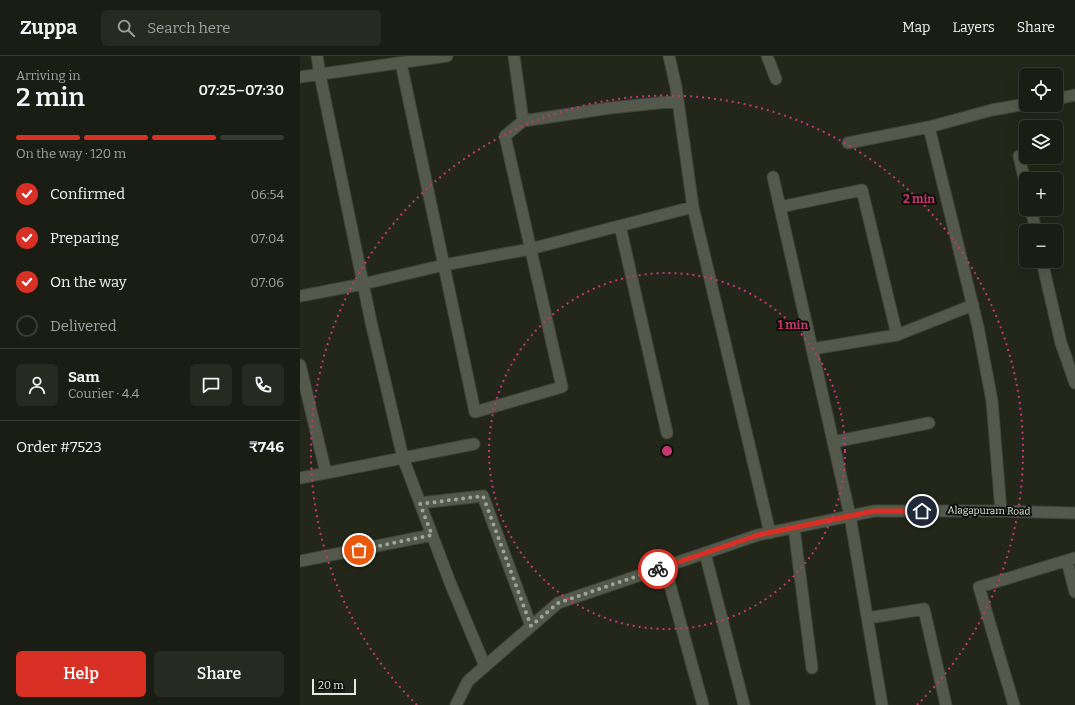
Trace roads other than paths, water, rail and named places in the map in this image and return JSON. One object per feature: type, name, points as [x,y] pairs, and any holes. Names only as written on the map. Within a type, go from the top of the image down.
[{"type":"street","points":[[317,56],[371,322],[403,458],[451,585],[485,666]]},
{"type":"street","points":[[300,77],[447,56]]},
{"type":"street","points":[[514,56],[523,121]]},
{"type":"street","points":[[669,56],[678,101],[693,207],[770,533]]},
{"type":"street","points":[[767,56],[776,79]]},
{"type":"street","points":[[401,63],[475,412],[562,387],[505,136],[523,121],[610,108],[678,101]]},
{"type":"street","points":[[1063,98],[1075,95]]},
{"type":"street","points":[[848,143],[929,127],[992,110],[1019,105]]},
{"type":"street","points":[[929,127],[973,305],[992,401],[1001,511]]},
{"type":"street","points":[[773,178],[850,516],[882,705]]},
{"type":"street","points":[[780,207],[862,190],[897,335]]},
{"type":"street","points":[[300,296],[363,284],[444,265],[530,249],[693,207]]},
{"type":"street","points":[[620,226],[667,433]]},
{"type":"street","points":[[1044,268],[1061,343],[1075,383]]},
{"type":"street","points":[[812,349],[897,335],[973,305]]},
{"type":"street","points":[[300,365],[326,473]]},
{"type":"street","points":[[833,442],[929,423]]},
{"type":"street","points":[[300,478],[474,444]]},
{"type":"street","points":[[420,504],[483,496],[531,626]]},
{"type":"street","name":"Alagapuram Road","points":[[456,705],[468,681],[558,603],[758,535],[874,511],[1001,511],[1075,513]]},
{"type":"street","points":[[794,528],[812,668]]},
{"type":"street","points":[[300,561],[432,535]]},
{"type":"street","points":[[705,553],[744,705]]},
{"type":"street","points":[[1014,705],[979,587],[1071,559],[1075,592]]},
{"type":"street","points":[[665,567],[703,705]]},
{"type":"street","points":[[868,618],[924,609],[946,705]]}]
